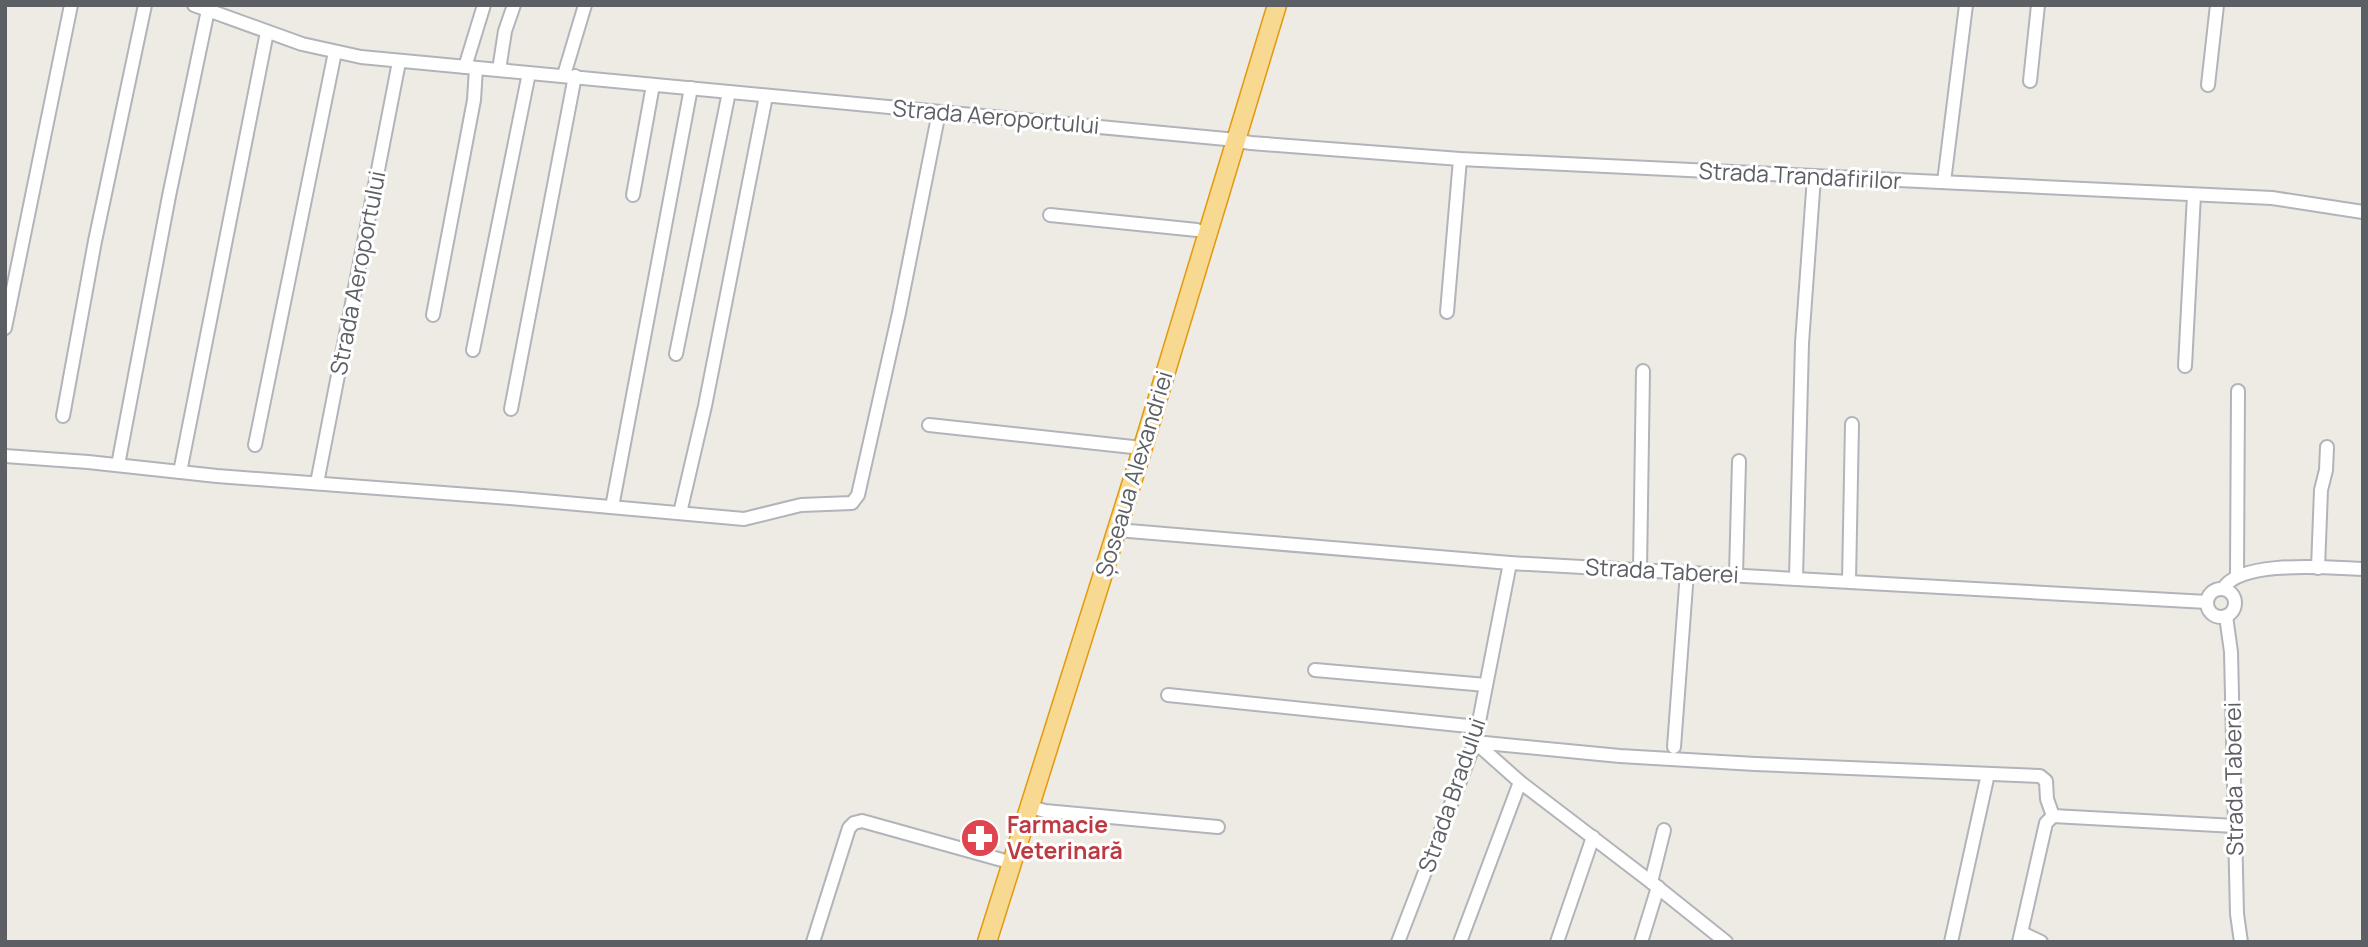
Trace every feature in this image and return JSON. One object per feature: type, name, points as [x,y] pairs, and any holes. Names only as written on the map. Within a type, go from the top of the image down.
[{"type":"highway","name":"Șoseaua Alexandriei","points":[[987,941],[1117,530],[1231,140],[1266,5]]},
{"type":"highway","name":"Șoseaua Alexandriei","points":[[987,941],[1002,860],[1086,603],[1197,230],[1277,5]]},
{"type":"street","points":[[5,328],[71,5]]},
{"type":"street","points":[[63,416],[95,242],[145,5]]},
{"type":"street","name":"Strada Aeroportului","points":[[194,5],[267,32],[335,52],[399,62],[1231,140]]},
{"type":"street","points":[[433,315],[474,100],[470,68],[484,5]]},
{"type":"street","points":[[499,70],[505,31],[514,5]]},
{"type":"street","points":[[511,409],[569,76],[585,5]]},
{"type":"street","points":[[1944,182],[1966,5]]},
{"type":"street","points":[[2030,81],[2038,5]]},
{"type":"street","points":[[2208,85],[2217,5]]},
{"type":"street","points":[[118,465],[169,196],[208,10]]},
{"type":"street","points":[[180,472],[267,32]]},
{"type":"street","points":[[255,445],[335,52]]},
{"type":"street","name":"Strada Aeroportului","points":[[317,484],[399,62]]},
{"type":"street","points":[[473,350],[529,73]]},
{"type":"street","points":[[633,195],[653,85]]},
{"type":"street","points":[[611,507],[691,88]]},
{"type":"street","points":[[676,354],[729,92]]},
{"type":"street","points":[[680,513],[705,406],[766,96]]},
{"type":"street","points":[[5,456],[744,519],[801,505],[847,504],[856,500],[896,327],[939,112]]},
{"type":"street","name":"Strada Trandafirilor","points":[[1231,140],[1460,159],[2272,198],[2363,212]]},
{"type":"street","points":[[1447,313],[1460,159]]},
{"type":"street","points":[[1796,578],[1802,343],[1814,177]]},
{"type":"street","points":[[2185,366],[2194,194]]},
{"type":"street","points":[[1050,215],[1197,230]]},
{"type":"street","points":[[1643,371],[1643,571]]},
{"type":"street","points":[[1643,571],[1650,388]]},
{"type":"street","points":[[2237,575],[2238,391]]},
{"type":"street","points":[[1849,581],[1852,424]]},
{"type":"street","points":[[929,425],[1133,447]]},
{"type":"street","points":[[2318,568],[2321,490],[2326,470],[2327,447]]},
{"type":"street","points":[[1736,575],[1739,461]]},
{"type":"street","name":"Strada Taberei","points":[[1117,530],[1510,563],[2207,602]]},
{"type":"street","name":"Strada Bradului","points":[[1398,942],[1475,742],[1510,563]]},
{"type":"street","points":[[2226,616],[2218,617],[2211,613],[2207,602],[2212,592],[2223,589],[2237,575],[2259,569],[2363,569]]},
{"type":"street","points":[[1674,747],[1687,572]]},
{"type":"street","name":"Strada Taberei","points":[[2223,589],[2234,599],[2232,611],[2226,616],[2231,652],[2237,914],[2241,942]]},
{"type":"street","points":[[1315,670],[1486,685]]},
{"type":"street","points":[[1168,695],[1478,727]]},
{"type":"street","points":[[1475,742],[1620,756],[2033,775],[2046,781],[2048,807],[2053,816]]},
{"type":"street","points":[[1475,742],[1520,782],[1655,884],[1719,939]]},
{"type":"street","points":[[1951,942],[1988,774]]},
{"type":"street","points":[[1460,942],[1520,782]]},
{"type":"street","points":[[1031,807],[1045,811],[1218,827]]},
{"type":"street","points":[[2041,942],[2020,937],[2046,823],[2053,816],[2235,826]]},
{"type":"street","points":[[813,942],[849,828],[854,822],[862,821],[1002,860]]},
{"type":"street","points":[[1641,942],[1664,830]]},
{"type":"street","points":[[1557,942],[1593,837]]},
{"type":"place","name":"Farmacie Veterinară","points":[[980,838]]}]
